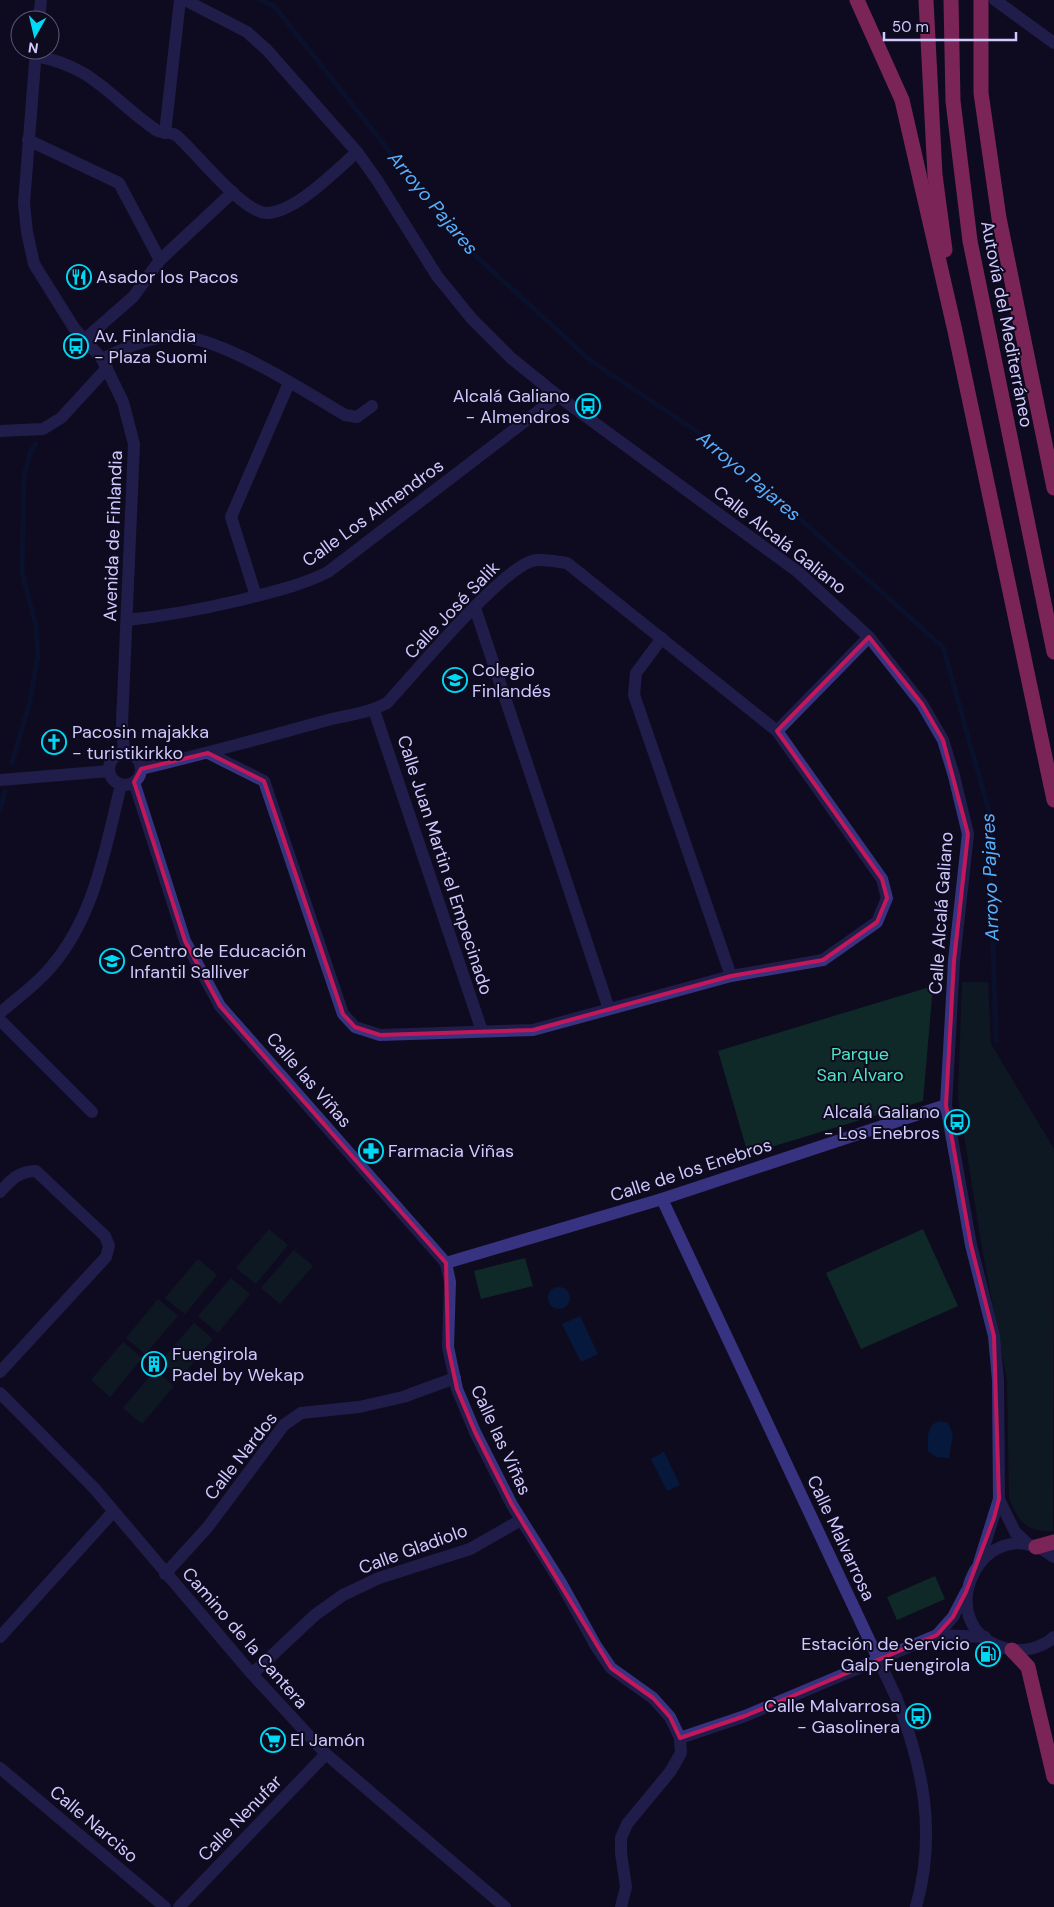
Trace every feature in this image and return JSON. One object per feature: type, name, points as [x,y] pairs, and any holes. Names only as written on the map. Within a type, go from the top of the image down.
[{"type":"highway","points":[[857,0],[902,100],[955,331],[1054,800]]},
{"type":"highway","points":[[926,0],[935,175],[955,331]]},
{"type":"highway","name":"Autovía del Mediterráneo","points":[[951,0],[953,101],[970,241],[1054,652]]},
{"type":"highway","name":"Autovía del Mediterráneo","points":[[981,0],[981,93],[998,218],[1054,488]]},
{"type":"highway","points":[[1033,1546],[1054,1542]]},
{"type":"highway","points":[[1012,1650],[1028,1667],[1054,1777]]},
{"type":"street","points":[[165,132],[180,0]]},
{"type":"street","name":"Calle Alcalá Galiano","points":[[185,0],[247,32],[267,50],[357,152],[377,180],[437,276],[472,319],[512,358],[558,396],[798,572],[869,638],[922,704],[943,740],[968,834],[954,961],[946,1105],[971,1245],[994,1336],[998,1380],[999,1499],[979,1563],[970,1577],[966,1592],[953,1617],[937,1635]]},
{"type":"street","points":[[995,0],[1054,43]]},
{"type":"street","name":"Avenida de Finlandia","points":[[35,60],[24,203],[27,232],[34,264],[74,328],[104,364],[123,402],[134,444],[122,723],[124,753]]},
{"type":"street","points":[[56,60],[74,67],[99,82],[158,132],[175,134],[246,206],[266,213],[289,208],[357,152]]},
{"type":"street","points":[[28,140],[119,183],[160,260]]},
{"type":"street","points":[[85,339],[132,297],[160,260],[233,192]]},
{"type":"street","points":[[0,431],[43,429],[61,418],[104,364],[123,349],[159,338],[173,336],[194,338],[245,358],[345,415],[357,417],[372,406]]},
{"type":"street","points":[[256,596],[230,517],[289,383]]},
{"type":"street","name":"Calle Los Almendros","points":[[127,620],[176,615],[256,596],[302,585],[328,572],[558,396]]},
{"type":"street","name":"Calle José Salik","points":[[141,769],[208,753],[331,719],[374,710],[386,703],[475,608],[512,572],[533,560],[567,563],[777,731],[882,879],[887,898],[877,922],[823,960],[732,976],[532,1030],[380,1035],[355,1027],[344,1014],[264,781],[208,753]]},
{"type":"street","points":[[475,608],[609,1009]]},
{"type":"street","points":[[662,638],[636,673],[634,695],[732,976]]},
{"type":"street","points":[[777,731],[869,638]]},
{"type":"street","name":"Calle Juan Martin el Empecinado","points":[[374,710],[482,1031]]},
{"type":"street","points":[[124,753],[133,755],[139,760],[141,769],[140,777],[134,782],[121,785],[115,782],[109,772],[110,763],[116,756],[124,753]]},
{"type":"street","points":[[0,780],[109,772]]},
{"type":"street","name":"Calle las Viñas","points":[[134,782],[185,941],[220,1006],[446,1263],[450,1282],[448,1347],[455,1378],[475,1432],[521,1520],[596,1646],[611,1668],[653,1698],[670,1717],[680,1738]]},
{"type":"street","points":[[0,1013],[50,968],[75,935],[93,896],[121,785]]},
{"type":"street","points":[[0,1020],[92,1112]]},
{"type":"street","name":"Calle de los Enebros","points":[[446,1263],[662,1199],[946,1105]]},
{"type":"street","points":[[0,1192],[12,1179],[25,1171],[36,1171],[105,1236],[109,1246],[106,1257],[0,1372]]},
{"type":"street","name":"Calle Malvarrosa","points":[[662,1199],[878,1658],[912,1739],[923,1784],[926,1833],[920,1892],[916,1907]]},
{"type":"street","name":"Calle Nardos","points":[[165,1574],[207,1528],[284,1425],[301,1413],[321,1409],[360,1407],[403,1397],[455,1378]]},
{"type":"street","name":"Camino de la Cantera","points":[[0,1393],[94,1488],[165,1574],[252,1674],[326,1754],[504,1907]]},
{"type":"street","name":"Calle Alcalá Galiano","points":[[999,1499],[1011,1526],[1033,1546]]},
{"type":"street","points":[[0,1637],[113,1512]]},
{"type":"street","name":"Calle Gladiolo","points":[[252,1674],[315,1615],[342,1596],[379,1578],[470,1549],[521,1520]]},
{"type":"street","points":[[979,1563],[989,1554],[1002,1547],[1015,1544],[1033,1546],[1054,1557]]},
{"type":"street","points":[[966,1592],[970,1617],[985,1637],[994,1644],[1012,1650],[1032,1649],[1048,1642],[1054,1637]]},
{"type":"street","points":[[621,1907],[626,1887],[621,1853],[621,1838],[627,1824],[670,1772],[681,1753],[680,1738],[745,1716],[878,1658],[937,1635],[985,1637]]},
{"type":"street","name":"Calle Nenufar","points":[[179,1907],[326,1754]]},
{"type":"street","name":"Calle Narciso","points":[[0,1768],[165,1907]]},
{"type":"highlighted area","points":[[869,637],[922,704],[943,740],[968,834],[954,961],[946,1105],[971,1245],[994,1336],[999,1499],[994,1518],[966,1592],[953,1617],[937,1635],[745,1716],[680,1738],[670,1717],[653,1698],[611,1668],[512,1505],[475,1432],[457,1389],[448,1347],[446,1263],[220,1006],[185,941],[134,782],[141,769],[208,753],[264,781],[343,1014],[355,1027],[380,1035],[533,1030],[731,976],[823,960],[877,922],[887,898],[882,879],[777,731]]},
{"type":"green space","points":[[962,982],[988,982],[991,1044],[1054,1149],[1053,1531],[1043,1531],[1029,1527],[1019,1519],[1009,1497],[1007,1380],[981,1242],[958,1097]]},
{"type":"green space","name":"Parque San Alvaro","points":[[933,986],[923,1101],[748,1154],[718,1051]]},
{"type":"green space","points":[[269,1229],[288,1245],[256,1284],[236,1268]]},
{"type":"green space","points":[[923,1229],[958,1306],[861,1349],[826,1273]]},
{"type":"green space","points":[[294,1250],[313,1266],[280,1304],[261,1288]]},
{"type":"green space","points":[[525,1258],[533,1286],[481,1299],[474,1271]]},
{"type":"green space","points":[[198,1259],[217,1275],[185,1314],[165,1298]]},
{"type":"green space","points":[[231,1278],[250,1294],[218,1333],[198,1316]]},
{"type":"green space","points":[[158,1299],[178,1316],[145,1354],[126,1338]]},
{"type":"green space","points":[[194,1323],[213,1339],[181,1377],[161,1361]]},
{"type":"green space","points":[[123,1342],[142,1358],[110,1397],[91,1380]]},
{"type":"green space","points":[[155,1370],[174,1386],[142,1424],[123,1408]]},
{"type":"green space","points":[[935,1576],[945,1599],[897,1620],[887,1597]]},
{"type":"water","points":[[559,1287],[569,1294],[570,1298],[563,1308],[559,1309],[549,1302],[548,1298],[555,1288]]},
{"type":"water","points":[[580,1316],[598,1354],[581,1362],[562,1324]]},
{"type":"water","points":[[939,1421],[948,1423],[953,1434],[949,1458],[936,1457],[928,1451],[930,1429]]},
{"type":"water","points":[[664,1452],[680,1485],[667,1491],[651,1459]]},
{"type":"waterway","name":"Arroyo Pajares","points":[[260,0],[274,6],[464,245],[591,361],[716,444],[943,647],[989,811],[996,1041]]},
{"type":"waterway","points":[[12,763],[30,701],[38,655],[36,626],[22,572],[24,476],[31,450],[36,444]]},
{"type":"waterway","points":[[0,809],[5,791]]},
{"type":"place","name":"Asador los Pacos","points":[[79,277]]},
{"type":"place","name":"Av. Finlandia - Plaza Suomi","points":[[76,346]]},
{"type":"place","name":"Alcalá Galiano - Almendros","points":[[588,406]]},
{"type":"place","name":"Colegio Finlandés","points":[[455,680]]},
{"type":"place","name":"Pacosin majakka - turistikirkko","points":[[54,742]]},
{"type":"place","name":"Centro de Educación Infantil Salliver","points":[[112,961]]},
{"type":"place","name":"Alcalá Galiano - Los Enebros","points":[[957,1122]]},
{"type":"place","name":"Farmacia Viñas","points":[[371,1151]]},
{"type":"place","name":"Fuengirola Padel by Wekap","points":[[154,1364]]},
{"type":"place","name":"Estación de Servicio Galp Fuengirola","points":[[988,1654]]},
{"type":"place","name":"Calle Malvarrosa - Gasolinera","points":[[918,1716]]},
{"type":"place","name":"El Jamón","points":[[273,1740]]}]
